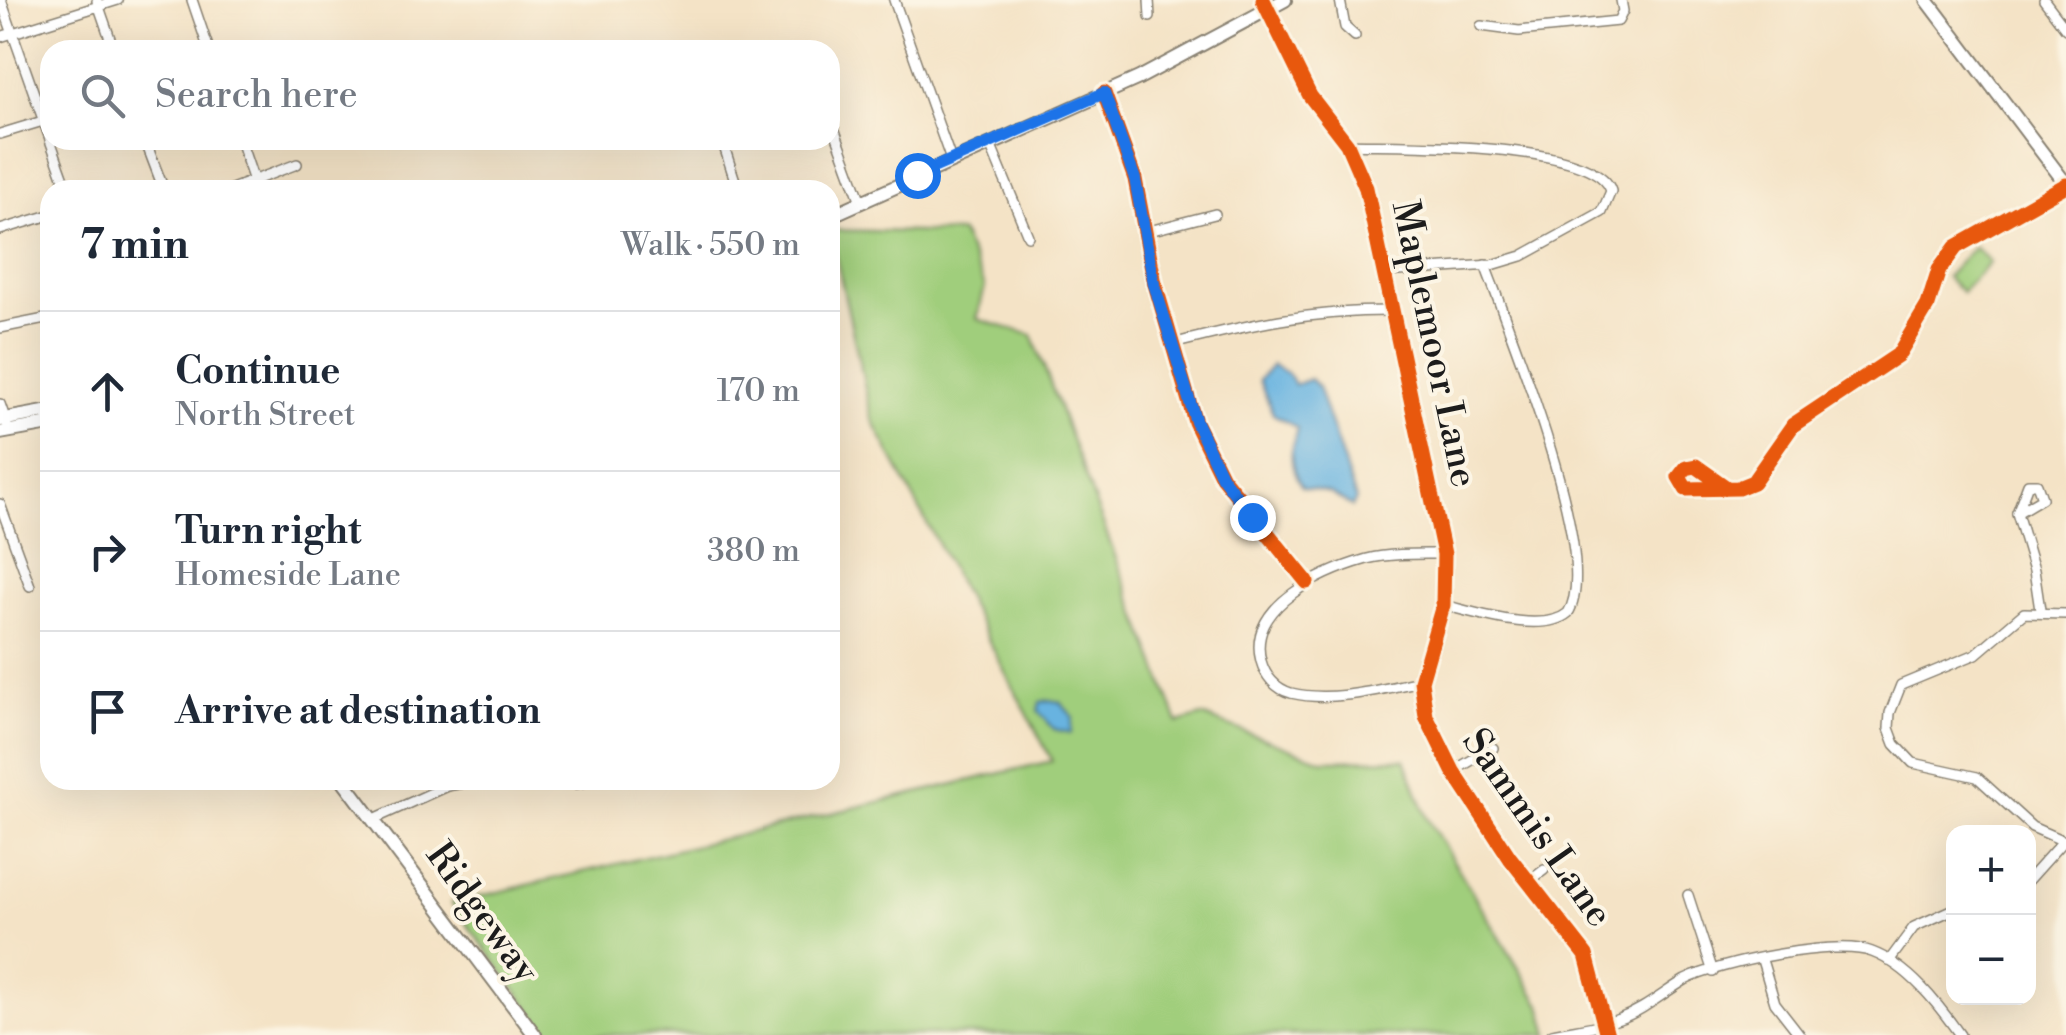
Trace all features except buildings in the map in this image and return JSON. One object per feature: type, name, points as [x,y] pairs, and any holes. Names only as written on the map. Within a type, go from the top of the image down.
[{"type":"main road","points":[[840,211],[1104,93],[1266,4],[1285,0]]},
{"type":"main road","points":[[1927,0],[2066,185]]},
{"type":"main road","points":[[4,426],[40,414]]},
{"type":"main road","points":[[4,426],[40,424]]},
{"type":"main road","name":"Ridgeway","points":[[351,790],[535,1035]]},
{"type":"street","points":[[1,0],[40,110]]},
{"type":"street","points":[[0,37],[98,3],[118,0]]},
{"type":"street","points":[[192,0],[206,40]]},
{"type":"street","points":[[894,0],[951,160]]},
{"type":"street","points":[[1149,0],[1150,17]]},
{"type":"street","points":[[1340,0],[1345,26],[1355,36]]},
{"type":"street","points":[[1480,26],[1518,32],[1618,21],[1624,12],[1621,0]]},
{"type":"street","points":[[2044,0],[2066,29]]},
{"type":"street","points":[[98,3],[111,40]]},
{"type":"street","name":"Maplemoor Lane","points":[[1266,4],[1310,96],[1348,144],[1366,188],[1444,554],[1443,606],[1421,681],[1426,716]]},
{"type":"street","points":[[1104,93],[1135,179],[1172,344],[1196,422],[1222,477],[1308,582]]},
{"type":"street","points":[[0,134],[40,122]]},
{"type":"street","points":[[840,144],[861,202]]},
{"type":"street","points":[[990,144],[1028,236]]},
{"type":"street","points":[[1348,144],[1446,147],[1565,158],[1609,184],[1607,206],[1591,220],[1522,256],[1485,266],[1383,272]]},
{"type":"street","points":[[54,150],[64,180]]},
{"type":"street","points":[[149,150],[160,180]]},
{"type":"street","points":[[244,150],[254,180]]},
{"type":"street","points":[[725,150],[735,180]]},
{"type":"street","points":[[266,180],[297,164]]},
{"type":"street","points":[[1727,488],[1701,468],[1690,466],[1681,472],[1681,486],[1727,488],[1753,482],[1793,425],[1898,355],[1911,340],[1938,273],[1956,247],[2066,185]]},
{"type":"street","points":[[1145,232],[1215,214]]},
{"type":"street","points":[[0,230],[40,218]]},
{"type":"street","points":[[1443,606],[1507,620],[1554,621],[1568,613],[1574,595],[1569,520],[1544,430],[1485,266]]},
{"type":"street","points":[[1172,344],[1278,317],[1390,311]]},
{"type":"street","points":[[0,328],[40,320]]},
{"type":"street","points":[[0,404],[4,426]]},
{"type":"street","points":[[0,504],[30,586]]},
{"type":"street","points":[[2017,513],[2034,570],[2040,610]]},
{"type":"street","points":[[1421,681],[1360,694],[1308,696],[1278,687],[1260,658],[1261,632],[1269,616],[1308,582],[1368,559],[1444,554]]},
{"type":"street","points":[[2036,871],[2064,841],[2032,827],[1978,777],[1912,763],[1892,738],[1890,720],[1894,697],[1910,678],[1965,660],[2016,616],[2040,610],[2066,614]]},
{"type":"street","name":"Sammis Lane","points":[[1426,716],[1453,771],[1528,883],[1586,955],[1607,1035]]},
{"type":"street","points":[[1453,771],[1493,748]]},
{"type":"street","points":[[374,819],[438,790]]},
{"type":"street","points":[[1528,883],[1544,870]]},
{"type":"street","points":[[1688,896],[1713,972]]},
{"type":"street","points":[[1890,960],[1914,927],[1946,913]]},
{"type":"street","points":[[1552,1034],[1605,1024],[1634,1013],[1686,980],[1821,946],[1846,946],[1890,960],[1940,1007],[1960,1035]]},
{"type":"street","points":[[1762,960],[1775,1003],[1800,1035]]},
{"type":"green space","points":[[840,230],[961,233],[985,286],[977,319],[1032,335],[1178,723],[1202,716],[1322,760],[1405,759],[1427,818],[1541,1005],[1549,1035],[550,1035],[451,903],[1052,761],[872,419],[840,275]]},
{"type":"green space","points":[[1974,247],[1990,262],[1962,292],[1946,277]]},
{"type":"water","points":[[1272,365],[1287,373],[1294,385],[1310,379],[1318,387],[1356,499],[1352,507],[1330,493],[1302,487],[1297,479],[1292,457],[1297,428],[1273,414],[1259,380]]},
{"type":"water","points":[[1040,702],[1060,702],[1073,717],[1071,733],[1054,729],[1038,711]]},
{"type":"cycle path","points":[[1263,0],[1310,96],[1347,144],[1366,188],[1444,554],[1443,605],[1421,681],[1426,716],[1453,771],[1510,858],[1586,955],[1607,1035]]},
{"type":"cycle path","points":[[1104,93],[1135,179],[1155,284],[1195,422],[1222,477],[1307,582]]},
{"type":"cycle path","points":[[1727,488],[1696,466],[1686,468],[1679,477],[1686,489],[1738,488],[1753,482],[1793,425],[1898,355],[1928,305],[1939,270],[1956,247],[2066,185]]},
{"type":"route","points":[[917,175],[1104,93],[1135,179],[1154,284],[1196,422],[1222,477],[1252,517]]}]
